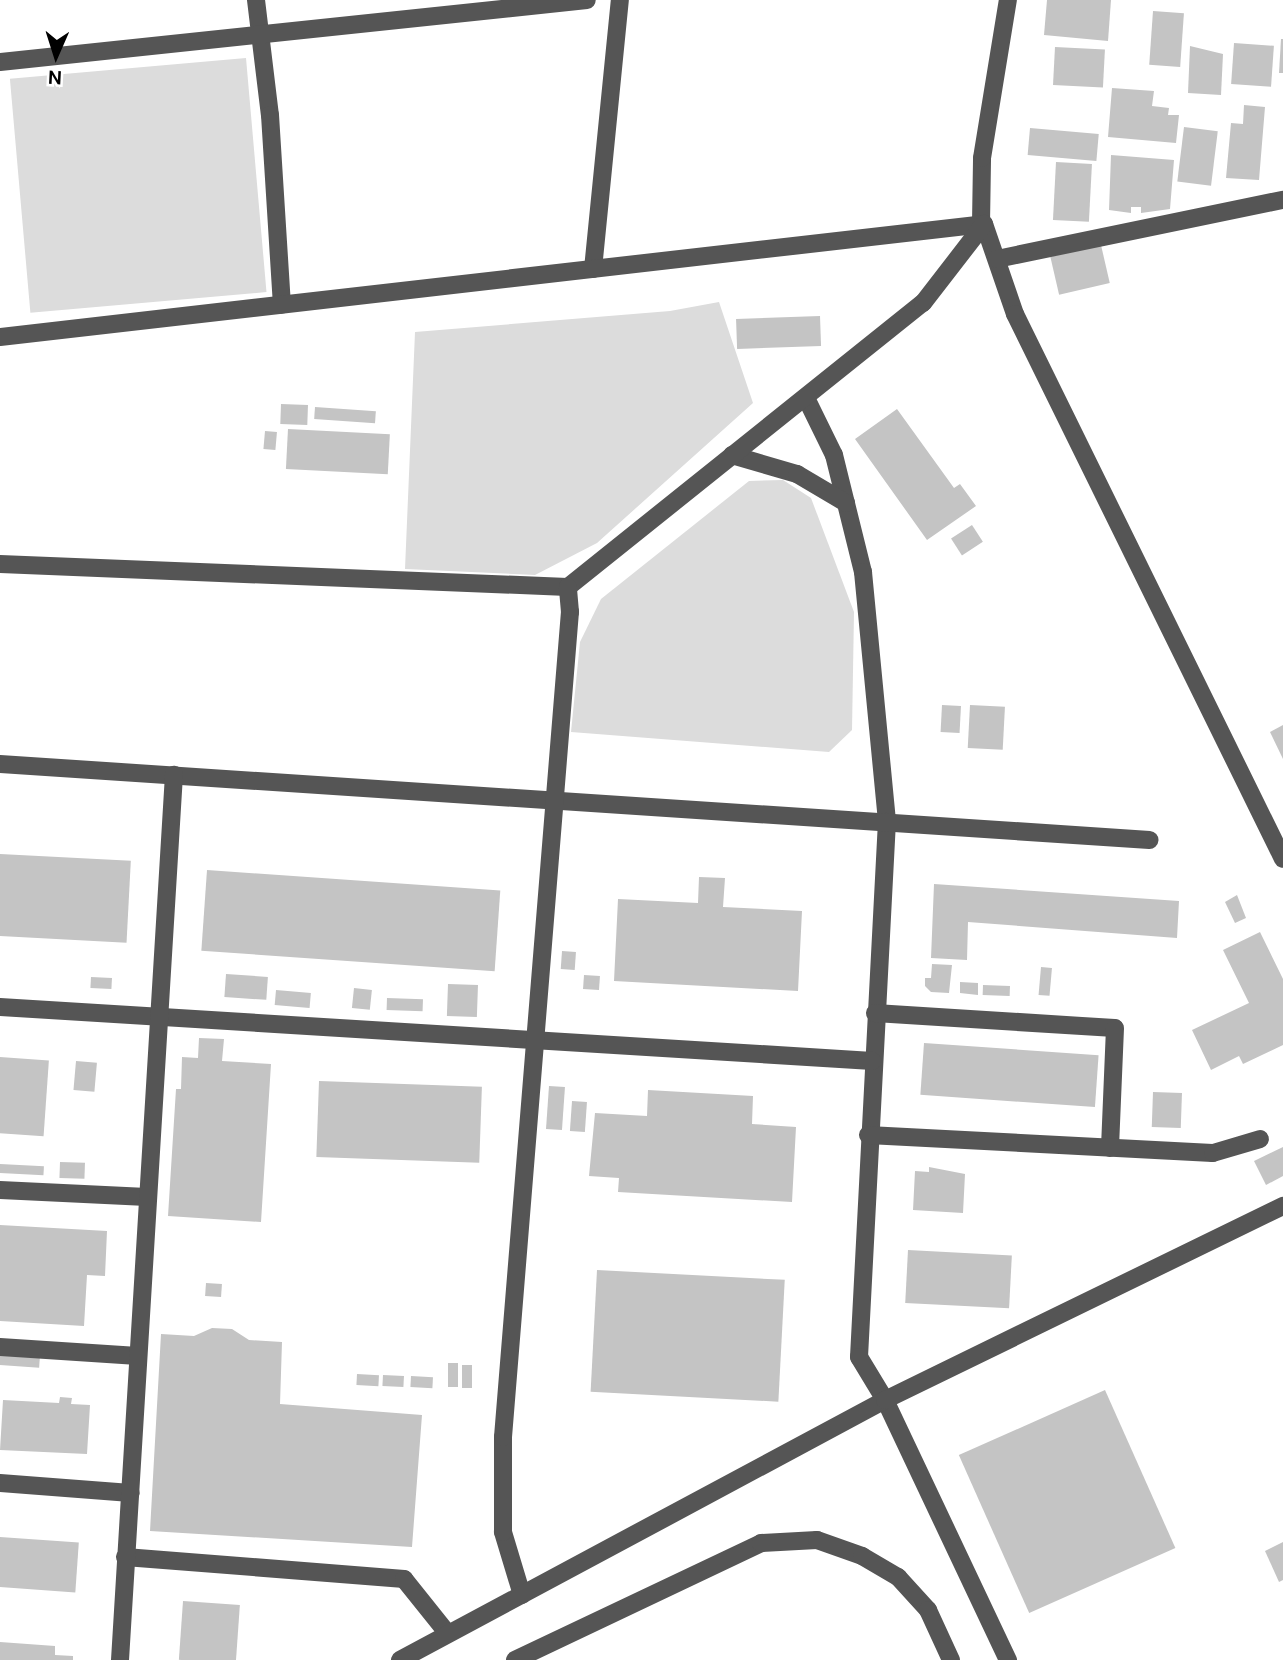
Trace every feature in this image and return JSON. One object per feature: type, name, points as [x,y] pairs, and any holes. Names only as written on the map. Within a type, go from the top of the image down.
[{"type":"street","points":[[256,0],[270,115],[282,304]]},
{"type":"street","points":[[0,62],[259,36],[525,4],[587,0]]},
{"type":"street","points":[[593,269],[620,0]]},
{"type":"street","points":[[1008,0],[982,158],[982,224],[1015,314],[1283,859]]},
{"type":"street","points":[[997,259],[1283,200]]},
{"type":"street","points":[[0,337],[982,224]]},
{"type":"street","points":[[0,564],[568,587],[732,455],[807,400],[923,303],[982,224]]},
{"type":"street","points":[[807,400],[834,455],[863,572],[887,821],[868,1135],[859,1357],[885,1400],[1008,1660]]},
{"type":"street","points":[[732,455],[797,474],[846,503]]},
{"type":"street","points":[[522,1595],[503,1532],[503,1437],[570,612],[568,587]]},
{"type":"street","points":[[0,764],[555,803],[887,821],[1149,840]]},
{"type":"street","points":[[120,1660],[174,775]]},
{"type":"street","points":[[0,1007],[534,1043],[872,1061]]},
{"type":"street","points":[[875,1013],[1115,1028],[1110,1148]]},
{"type":"street","points":[[868,1135],[1213,1153],[1260,1139]]},
{"type":"street","points":[[0,1190],[147,1197]]},
{"type":"street","points":[[400,1660],[885,1400],[1283,1206]]},
{"type":"street","points":[[0,1347],[138,1356]]},
{"type":"street","points":[[0,1483],[131,1493]]},
{"type":"street","points":[[515,1660],[761,1543],[817,1540],[862,1556],[898,1577],[928,1610],[951,1660]]},
{"type":"street","points":[[125,1557],[404,1578],[448,1634]]},
{"type":"shaded area","points":[[246,58],[266,292],[30,313],[10,79]]},
{"type":"shaded area","points":[[719,302],[753,403],[597,543],[535,575],[405,569],[415,332],[670,311]]},
{"type":"shaded area","points":[[783,480],[811,498],[854,612],[852,730],[829,752],[571,732],[580,642],[601,599],[749,481]]},
{"type":"building","points":[[1047,0],[1111,0],[1108,41],[1044,35]]},
{"type":"building","points":[[1153,11],[1184,13],[1180,67],[1149,65]]},
{"type":"building","points":[[1281,39],[1283,73],[1279,73]]},
{"type":"building","points":[[1234,43],[1274,46],[1271,87],[1231,84]]},
{"type":"building","points":[[1190,46],[1223,54],[1221,95],[1188,93]]},
{"type":"building","points":[[1055,47],[1105,50],[1103,88],[1053,85]]},
{"type":"building","points":[[1112,88],[1154,91],[1152,106],[1169,108],[1168,115],[1179,115],[1176,143],[1108,137]]},
{"type":"building","points":[[1244,105],[1265,107],[1259,180],[1226,178],[1231,123],[1243,124]]},
{"type":"building","points":[[1184,127],[1218,131],[1211,186],[1177,182]]},
{"type":"building","points":[[1030,128],[1099,134],[1096,161],[1028,155]]},
{"type":"building","points":[[1111,155],[1174,160],[1170,209],[1141,213],[1141,207],[1131,207],[1131,213],[1109,210]]},
{"type":"building","points":[[1056,162],[1092,164],[1089,222],[1053,220]]},
{"type":"building","points":[[1101,245],[1110,283],[1059,295],[1050,257]]},
{"type":"building","points":[[820,316],[821,346],[737,349],[736,319]]},
{"type":"building","points":[[281,404],[308,405],[307,425],[280,424]]},
{"type":"building","points":[[315,407],[376,411],[375,423],[314,419]]},
{"type":"building","points":[[897,409],[954,488],[960,484],[976,506],[927,540],[855,439]]},
{"type":"building","points":[[288,429],[390,434],[388,474],[286,469]]},
{"type":"building","points":[[265,431],[277,432],[275,450],[263,449]]},
{"type":"building","points":[[972,525],[983,542],[962,555],[951,539]]},
{"type":"building","points":[[942,705],[961,706],[960,733],[941,732]]},
{"type":"building","points":[[970,705],[1005,707],[1003,750],[968,748]]},
{"type":"building","points":[[1283,725],[1283,759],[1270,732]]},
{"type":"building","points":[[0,854],[131,861],[127,943],[0,936]]},
{"type":"building","points":[[207,870],[500,891],[495,971],[201,951]]},
{"type":"building","points":[[699,877],[725,878],[723,907],[802,911],[798,991],[614,981],[618,899],[698,903]]},
{"type":"building","points":[[934,884],[1179,901],[1177,938],[968,922],[967,960],[931,958]]},
{"type":"building","points":[[1237,895],[1246,918],[1235,923],[1225,902]]},
{"type":"building","points":[[1260,932],[1283,979],[1283,1045],[1243,1064],[1239,1056],[1211,1070],[1192,1030],[1249,1003],[1223,950]]},
{"type":"building","points":[[562,951],[576,952],[575,970],[561,969]]},
{"type":"building","points":[[932,964],[952,965],[949,993],[931,992],[925,986],[925,978],[931,978]]},
{"type":"building","points":[[1041,967],[1052,968],[1050,996],[1039,995]]},
{"type":"building","points":[[226,974],[268,977],[266,1000],[224,997]]},
{"type":"building","points":[[584,975],[600,976],[599,990],[583,989]]},
{"type":"building","points":[[91,977],[112,978],[111,989],[90,988]]},
{"type":"building","points":[[960,982],[978,983],[978,995],[960,993]]},
{"type":"building","points":[[448,984],[478,985],[477,1017],[447,1016]]},
{"type":"building","points":[[983,985],[1010,986],[1010,996],[983,995]]},
{"type":"building","points":[[354,988],[372,990],[370,1010],[352,1008]]},
{"type":"building","points":[[276,990],[311,993],[310,1008],[275,1005]]},
{"type":"building","points":[[387,998],[423,999],[423,1011],[387,1010]]},
{"type":"building","points":[[199,1038],[224,1039],[222,1061],[271,1064],[261,1222],[168,1216],[176,1089],[181,1089],[182,1057],[198,1058]]},
{"type":"building","points":[[924,1043],[1099,1055],[1095,1107],[920,1095]]},
{"type":"building","points":[[0,1057],[49,1060],[44,1136],[0,1133]]},
{"type":"building","points":[[76,1061],[97,1063],[94,1092],[73,1090]]},
{"type":"building","points":[[319,1081],[482,1087],[479,1163],[316,1157]]},
{"type":"building","points":[[549,1086],[565,1087],[562,1130],[546,1129]]},
{"type":"building","points":[[648,1090],[753,1096],[752,1124],[796,1127],[792,1202],[618,1192],[619,1178],[589,1176],[595,1113],[647,1116]]},
{"type":"building","points":[[1153,1092],[1182,1093],[1181,1128],[1152,1127]]},
{"type":"building","points":[[572,1101],[587,1102],[585,1132],[570,1131]]},
{"type":"building","points":[[1283,1147],[1283,1176],[1266,1185],[1254,1161]]},
{"type":"building","points":[[60,1162],[85,1163],[84,1179],[59,1178]]},
{"type":"building","points":[[0,1164],[44,1166],[43,1175],[0,1173]]},
{"type":"building","points":[[929,1167],[965,1174],[963,1213],[913,1210],[915,1171],[929,1172]]},
{"type":"building","points":[[0,1225],[107,1231],[105,1276],[87,1275],[84,1326],[0,1321]]},
{"type":"building","points":[[908,1250],[1012,1255],[1009,1308],[905,1303]]},
{"type":"building","points":[[597,1270],[785,1280],[778,1402],[591,1392]]},
{"type":"building","points":[[206,1283],[222,1284],[221,1297],[205,1296]]},
{"type":"building","points":[[212,1328],[232,1329],[249,1340],[282,1342],[280,1404],[422,1415],[412,1547],[150,1531],[161,1334],[194,1336]]},
{"type":"building","points":[[0,1354],[40,1357],[39,1368],[0,1365]]},
{"type":"building","points":[[448,1363],[458,1363],[458,1387],[448,1387]]},
{"type":"building","points":[[462,1365],[472,1365],[472,1388],[462,1388]]},
{"type":"building","points":[[357,1374],[379,1375],[378,1386],[356,1385]]},
{"type":"building","points":[[383,1375],[404,1376],[403,1387],[382,1386]]},
{"type":"building","points":[[411,1376],[433,1377],[432,1388],[410,1387]]},
{"type":"building","points":[[1105,1390],[1175,1548],[1029,1613],[959,1455]]},
{"type":"building","points":[[60,1397],[72,1398],[71,1404],[90,1405],[87,1454],[0,1450],[3,1400],[59,1403]]},
{"type":"building","points":[[0,1537],[79,1543],[75,1592],[0,1587]]},
{"type":"building","points":[[1283,1542],[1283,1580],[1279,1582],[1265,1551]]},
{"type":"building","points":[[183,1601],[240,1605],[236,1660],[179,1660]]},
{"type":"building","points":[[0,1642],[55,1646],[55,1655],[73,1656],[73,1660],[0,1660]]}]
